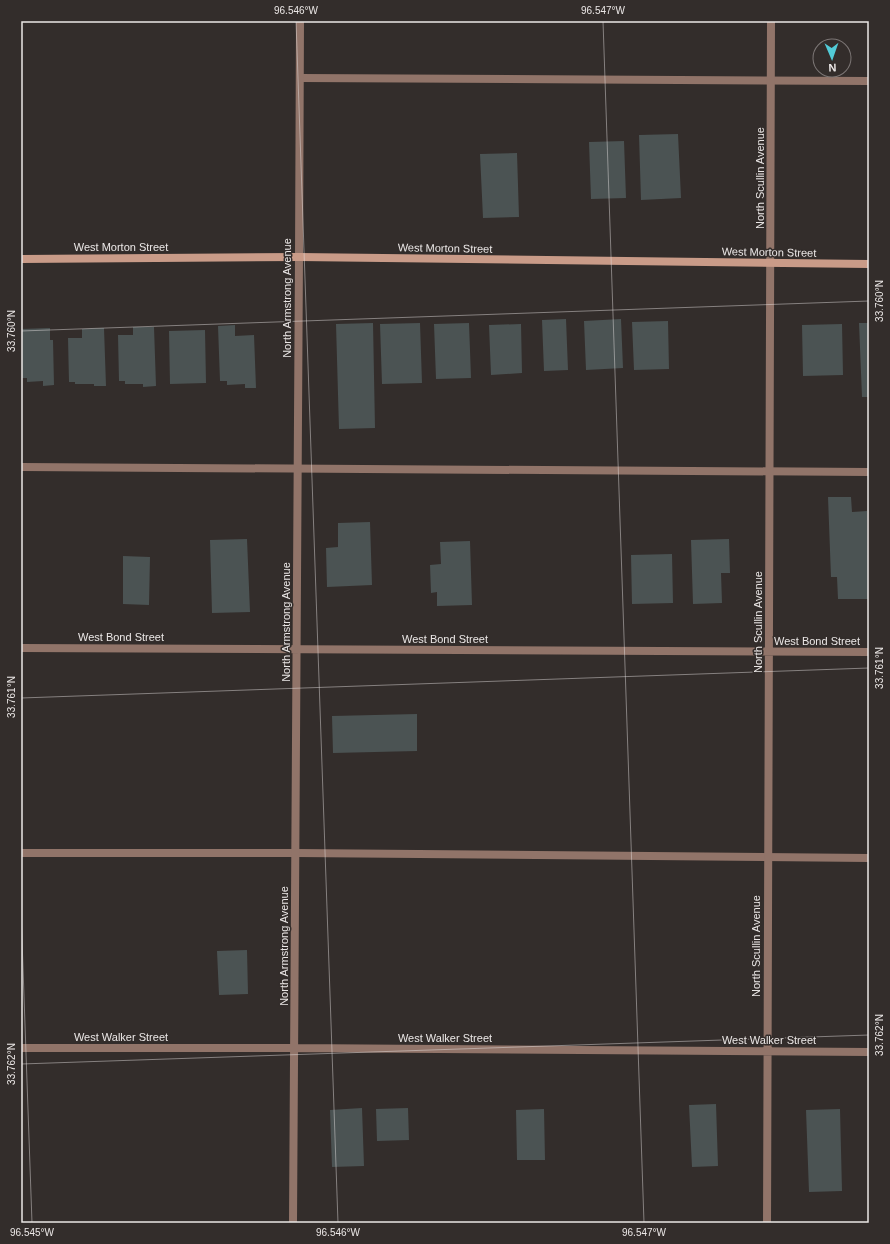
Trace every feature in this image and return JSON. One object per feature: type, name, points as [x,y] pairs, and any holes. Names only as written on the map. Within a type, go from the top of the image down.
[{"type":"main road","name":"West Morton Street","points":[[21,258],[299,257],[869,264]]},
{"type":"street","name":"North Armstrong Avenue","points":[[293,1223],[300,21]]},
{"type":"street","name":"North Scullin Avenue","points":[[767,1223],[771,21]]},
{"type":"street","points":[[300,78],[869,81]]},
{"type":"street","points":[[21,467],[869,472]]},
{"type":"street","name":"West Bond Street","points":[[21,648],[869,652]]},
{"type":"street","points":[[21,853],[296,853],[869,858]]},
{"type":"street","name":"West Walker Street","points":[[21,1048],[294,1048],[869,1052]]},
{"type":"building","points":[[678,134],[681,198],[641,200],[639,135]]},
{"type":"building","points":[[624,141],[626,198],[591,199],[589,142]]},
{"type":"building","points":[[517,153],[519,217],[483,218],[480,154]]},
{"type":"building","points":[[566,319],[568,370],[544,371],[542,320]]},
{"type":"building","points":[[621,319],[623,368],[586,370],[584,321]]},
{"type":"building","points":[[668,321],[669,369],[634,370],[632,322]]},
{"type":"building","points":[[373,323],[375,428],[339,429],[336,324]]},
{"type":"building","points":[[420,323],[422,383],[382,384],[380,324]]},
{"type":"building","points":[[469,323],[471,378],[436,379],[434,324]]},
{"type":"building","points":[[859,323],[869,323],[869,397],[862,397]]},
{"type":"building","points":[[521,324],[522,373],[491,375],[489,325]]},
{"type":"building","points":[[842,324],[843,375],[803,376],[802,325]]},
{"type":"building","points":[[235,325],[235,336],[254,335],[256,388],[245,388],[245,384],[227,385],[227,381],[220,381],[218,326]]},
{"type":"building","points":[[133,327],[154,327],[156,386],[143,387],[143,384],[125,384],[125,381],[119,381],[118,335],[133,335]]},
{"type":"building","points":[[50,328],[50,340],[53,340],[54,385],[43,386],[43,381],[27,382],[27,378],[21,378],[21,329]]},
{"type":"building","points":[[104,328],[106,386],[94,386],[94,384],[75,384],[75,382],[69,382],[68,338],[82,338],[82,329]]},
{"type":"building","points":[[205,330],[206,383],[170,384],[169,331]]},
{"type":"building","points":[[828,497],[851,497],[852,512],[867,511],[869,599],[838,599],[837,577],[831,577]]},
{"type":"building","points":[[370,522],[372,585],[327,587],[326,548],[338,547],[338,523]]},
{"type":"building","points":[[247,539],[250,612],[212,613],[210,540]]},
{"type":"building","points":[[729,539],[730,573],[721,573],[722,603],[693,604],[691,540]]},
{"type":"building","points":[[470,541],[472,605],[437,606],[437,592],[431,593],[430,565],[441,564],[440,542]]},
{"type":"building","points":[[672,554],[673,603],[632,604],[631,555]]},
{"type":"building","points":[[123,556],[150,557],[149,605],[123,604]]},
{"type":"building","points":[[417,714],[417,751],[333,753],[332,716]]},
{"type":"building","points":[[247,950],[248,994],[219,995],[217,951]]},
{"type":"building","points":[[716,1104],[718,1166],[692,1167],[689,1105]]},
{"type":"building","points":[[362,1108],[364,1166],[332,1167],[330,1110]]},
{"type":"building","points":[[408,1108],[409,1140],[377,1141],[376,1109]]},
{"type":"building","points":[[544,1109],[545,1160],[517,1160],[516,1110]]},
{"type":"building","points":[[840,1109],[842,1191],[809,1192],[806,1110]]}]
